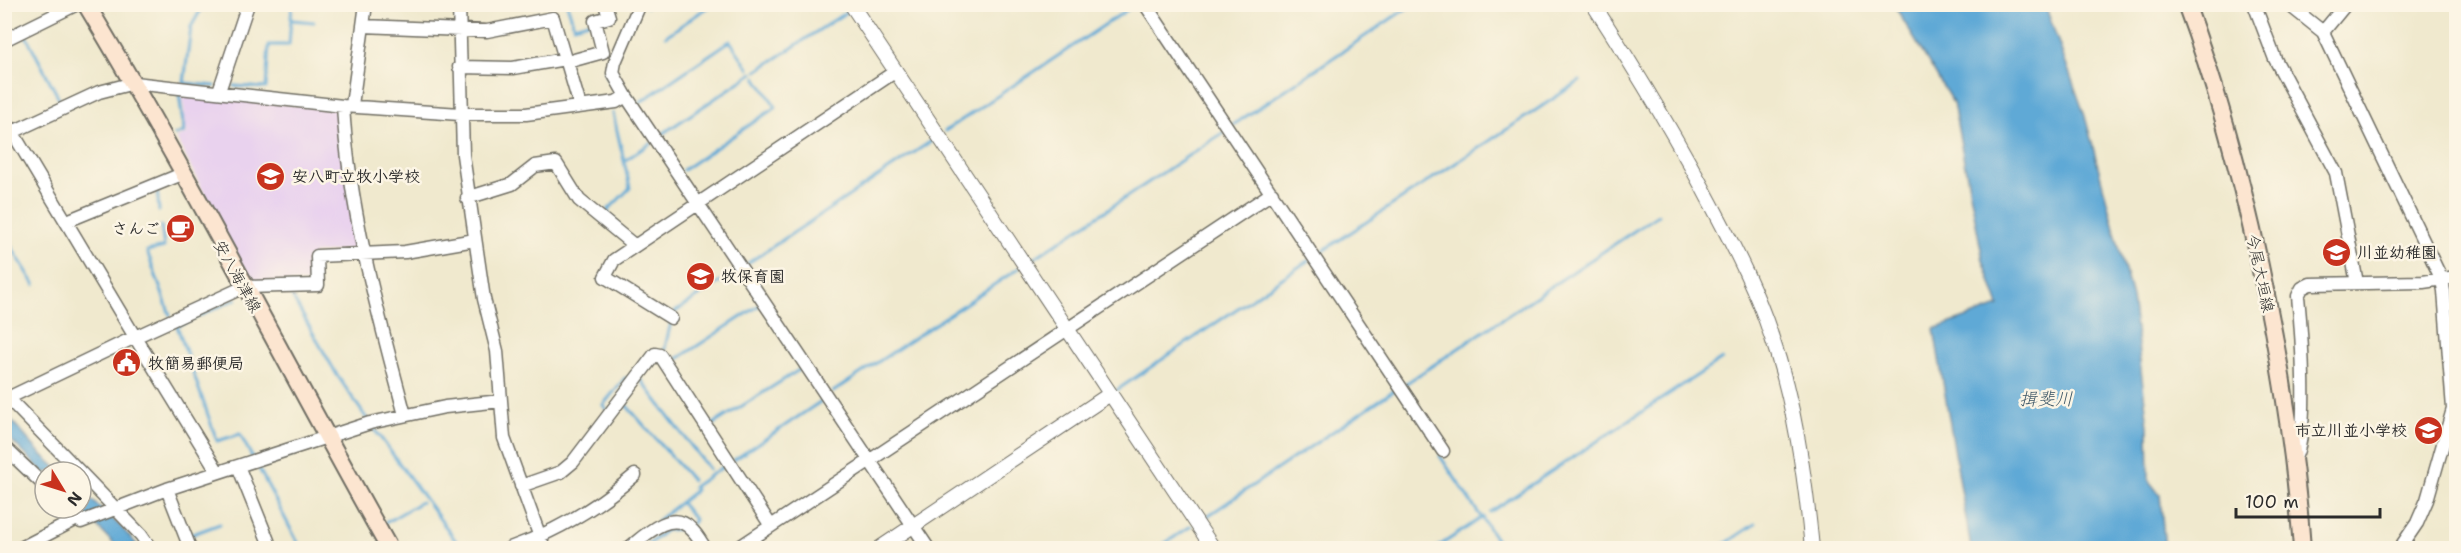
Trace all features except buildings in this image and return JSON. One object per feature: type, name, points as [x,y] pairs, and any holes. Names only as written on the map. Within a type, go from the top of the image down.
[{"type":"main road","name":"安八海津線","points":[[86,4],[134,83],[325,436],[389,549]]},
{"type":"main road","name":"今尾大垣線","points":[[2186,4],[2215,85],[2244,190],[2284,393],[2301,549]]},
{"type":"street","points":[[4,40],[77,4]]},
{"type":"street","points":[[219,91],[248,4]]},
{"type":"street","points":[[366,4],[347,105],[345,144],[365,255],[405,415]]},
{"type":"street","points":[[459,4],[460,114],[467,198],[484,300],[497,351],[504,438],[542,543]]},
{"type":"street","points":[[459,67],[513,68],[603,52],[595,21],[609,17],[605,4]]},
{"type":"street","points":[[640,4],[615,62],[613,74],[928,549]]},
{"type":"street","points":[[851,4],[1213,549]]},
{"type":"street","points":[[1145,4],[1443,451]]},
{"type":"street","points":[[1593,4],[1684,151],[1737,254],[1772,335],[1793,418],[1812,549]]},
{"type":"street","points":[[2254,4],[2275,59],[2336,172],[2356,283]]},
{"type":"street","points":[[2288,4],[2323,32],[2442,280],[2455,409],[2427,500],[2417,523],[2400,549]]},
{"type":"street","points":[[2323,32],[2346,4]]},
{"type":"street","points":[[363,26],[460,32],[487,31],[553,18],[580,106]]},
{"type":"street","points":[[671,318],[605,277],[614,260],[896,71]]},
{"type":"street","points":[[9,134],[99,92],[134,83],[460,114],[526,114],[616,102],[626,96]]},
{"type":"street","points":[[4,118],[9,134],[67,221],[218,472]]},
{"type":"street","points":[[467,198],[512,184],[536,166],[556,163],[579,200],[635,246]]},
{"type":"street","points":[[67,221],[182,174]]},
{"type":"street","points":[[738,549],[1272,193]]},
{"type":"street","points":[[68,460],[8,398],[244,287],[318,285],[317,256],[405,252],[475,240]]},
{"type":"street","points":[[2293,460],[2299,453],[2303,428],[2298,296],[2302,288],[2310,284],[2442,280],[2457,277]]},
{"type":"street","points":[[521,486],[561,472],[573,462],[655,354],[660,355],[771,526]]},
{"type":"street","points":[[880,549],[1110,394]]},
{"type":"street","points":[[93,515],[325,436],[405,415],[501,401]]},
{"type":"street","points":[[4,447],[33,475]]},
{"type":"street","points":[[238,466],[271,549]]},
{"type":"street","points":[[510,549],[542,543],[618,489],[635,474]]},
{"type":"street","points":[[93,489],[110,510],[141,535],[150,549]]},
{"type":"street","points":[[167,489],[190,549]]},
{"type":"street","points":[[21,549],[80,520]]},
{"type":"street","points":[[629,549],[653,527],[676,523],[690,527],[705,549]]},
{"type":"shaded area","name":"安八町立牧小学校","points":[[182,93],[338,110],[360,249],[314,253],[312,282],[255,282],[253,278],[247,277],[176,138],[187,134]]},
{"type":"water","name":"揖斐川","points":[[1894,5],[2045,5],[2085,116],[2132,298],[2148,426],[2149,481],[2160,495],[2165,548],[1971,548],[1934,329],[1999,306],[1983,260],[1953,103]]},
{"type":"water","points":[[5,413],[48,460],[33,460],[33,462],[5,434]]},
{"type":"water","points":[[93,501],[140,548],[118,548],[91,520],[93,520]]},
{"type":"waterway","points":[[184,83],[191,27],[204,4]]},
{"type":"waterway","points":[[234,86],[266,88],[269,45],[289,45],[292,4]]},
{"type":"waterway","points":[[567,4],[574,26],[592,21]]},
{"type":"waterway","points":[[647,7],[650,4]]},
{"type":"waterway","points":[[666,36],[712,4]]},
{"type":"waterway","points":[[945,131],[1136,4]]},
{"type":"waterway","points":[[1233,125],[1413,4]]},
{"type":"waterway","points":[[757,71],[848,11]]},
{"type":"waterway","points":[[292,20],[314,22]]},
{"type":"waterway","points":[[25,34],[63,106]]},
{"type":"waterway","points":[[639,103],[730,41],[749,69]]},
{"type":"waterway","points":[[609,62],[605,72],[618,94]]},
{"type":"waterway","points":[[662,134],[753,73]]},
{"type":"waterway","points":[[683,170],[776,107],[756,77]]},
{"type":"waterway","points":[[1318,254],[1580,81]]},
{"type":"waterway","points":[[184,83],[215,86]]},
{"type":"waterway","points":[[175,135],[184,132],[179,93]]},
{"type":"waterway","points":[[613,113],[624,161]]},
{"type":"waterway","points":[[1030,261],[1224,132]]},
{"type":"waterway","points":[[748,263],[933,140]]},
{"type":"waterway","points":[[617,224],[608,215],[608,210],[630,188],[624,161],[651,143]]},
{"type":"waterway","points":[[157,188],[159,211]]},
{"type":"waterway","points":[[1405,384],[1658,215]]},
{"type":"waterway","points":[[161,226],[164,247],[147,251],[170,315]]},
{"type":"waterway","points":[[4,235],[35,285]]},
{"type":"waterway","points":[[1117,390],[1309,260]]},
{"type":"waterway","points":[[833,392],[1019,268]]},
{"type":"waterway","points":[[672,314],[736,271]]},
{"type":"waterway","points":[[290,293],[337,375],[367,419]]},
{"type":"waterway","points":[[178,326],[236,299]]},
{"type":"waterway","points":[[671,363],[760,305]]},
{"type":"waterway","points":[[664,352],[671,322]]},
{"type":"waterway","points":[[176,323],[217,441],[240,434],[252,457]]},
{"type":"waterway","points":[[1490,512],[1722,359]]},
{"type":"waterway","points":[[711,423],[712,425],[802,368]]},
{"type":"waterway","points":[[607,410],[603,405],[625,378],[629,380]]},
{"type":"waterway","points":[[641,380],[709,469]]},
{"type":"waterway","points":[[1203,519],[1396,389]]},
{"type":"waterway","points":[[625,399],[626,405],[692,480]]},
{"type":"waterway","points":[[734,460],[823,400]]},
{"type":"waterway","points":[[372,426],[461,548]]},
{"type":"waterway","points":[[294,454],[258,467],[298,543]]},
{"type":"waterway","points":[[1440,456],[1502,548]]},
{"type":"waterway","points":[[4,464],[11,460]]},
{"type":"waterway","points":[[657,521],[696,490],[693,487],[727,464]]},
{"type":"waterway","points":[[385,523],[421,502]]},
{"type":"waterway","points":[[681,503],[695,520],[692,524]]},
{"type":"waterway","points":[[1436,548],[1483,517]]},
{"type":"waterway","points":[[190,535],[220,524]]},
{"type":"waterway","points":[[1719,548],[1755,524]]},
{"type":"waterway","points":[[1158,548],[1191,526]]},
{"type":"waterway","points":[[644,548],[666,530],[682,529]]},
{"type":"place","name":"安八町立牧小学校","points":[[271,176]]},
{"type":"place","name":"さんご","points":[[181,228]]},
{"type":"place","name":"川並幼稚園","points":[[2336,252]]},
{"type":"place","name":"牧保育園","points":[[700,276]]},
{"type":"place","name":"牧簡易郵便局","points":[[127,363]]},
{"type":"place","name":"市立川並小学校","points":[[2428,430]]}]
